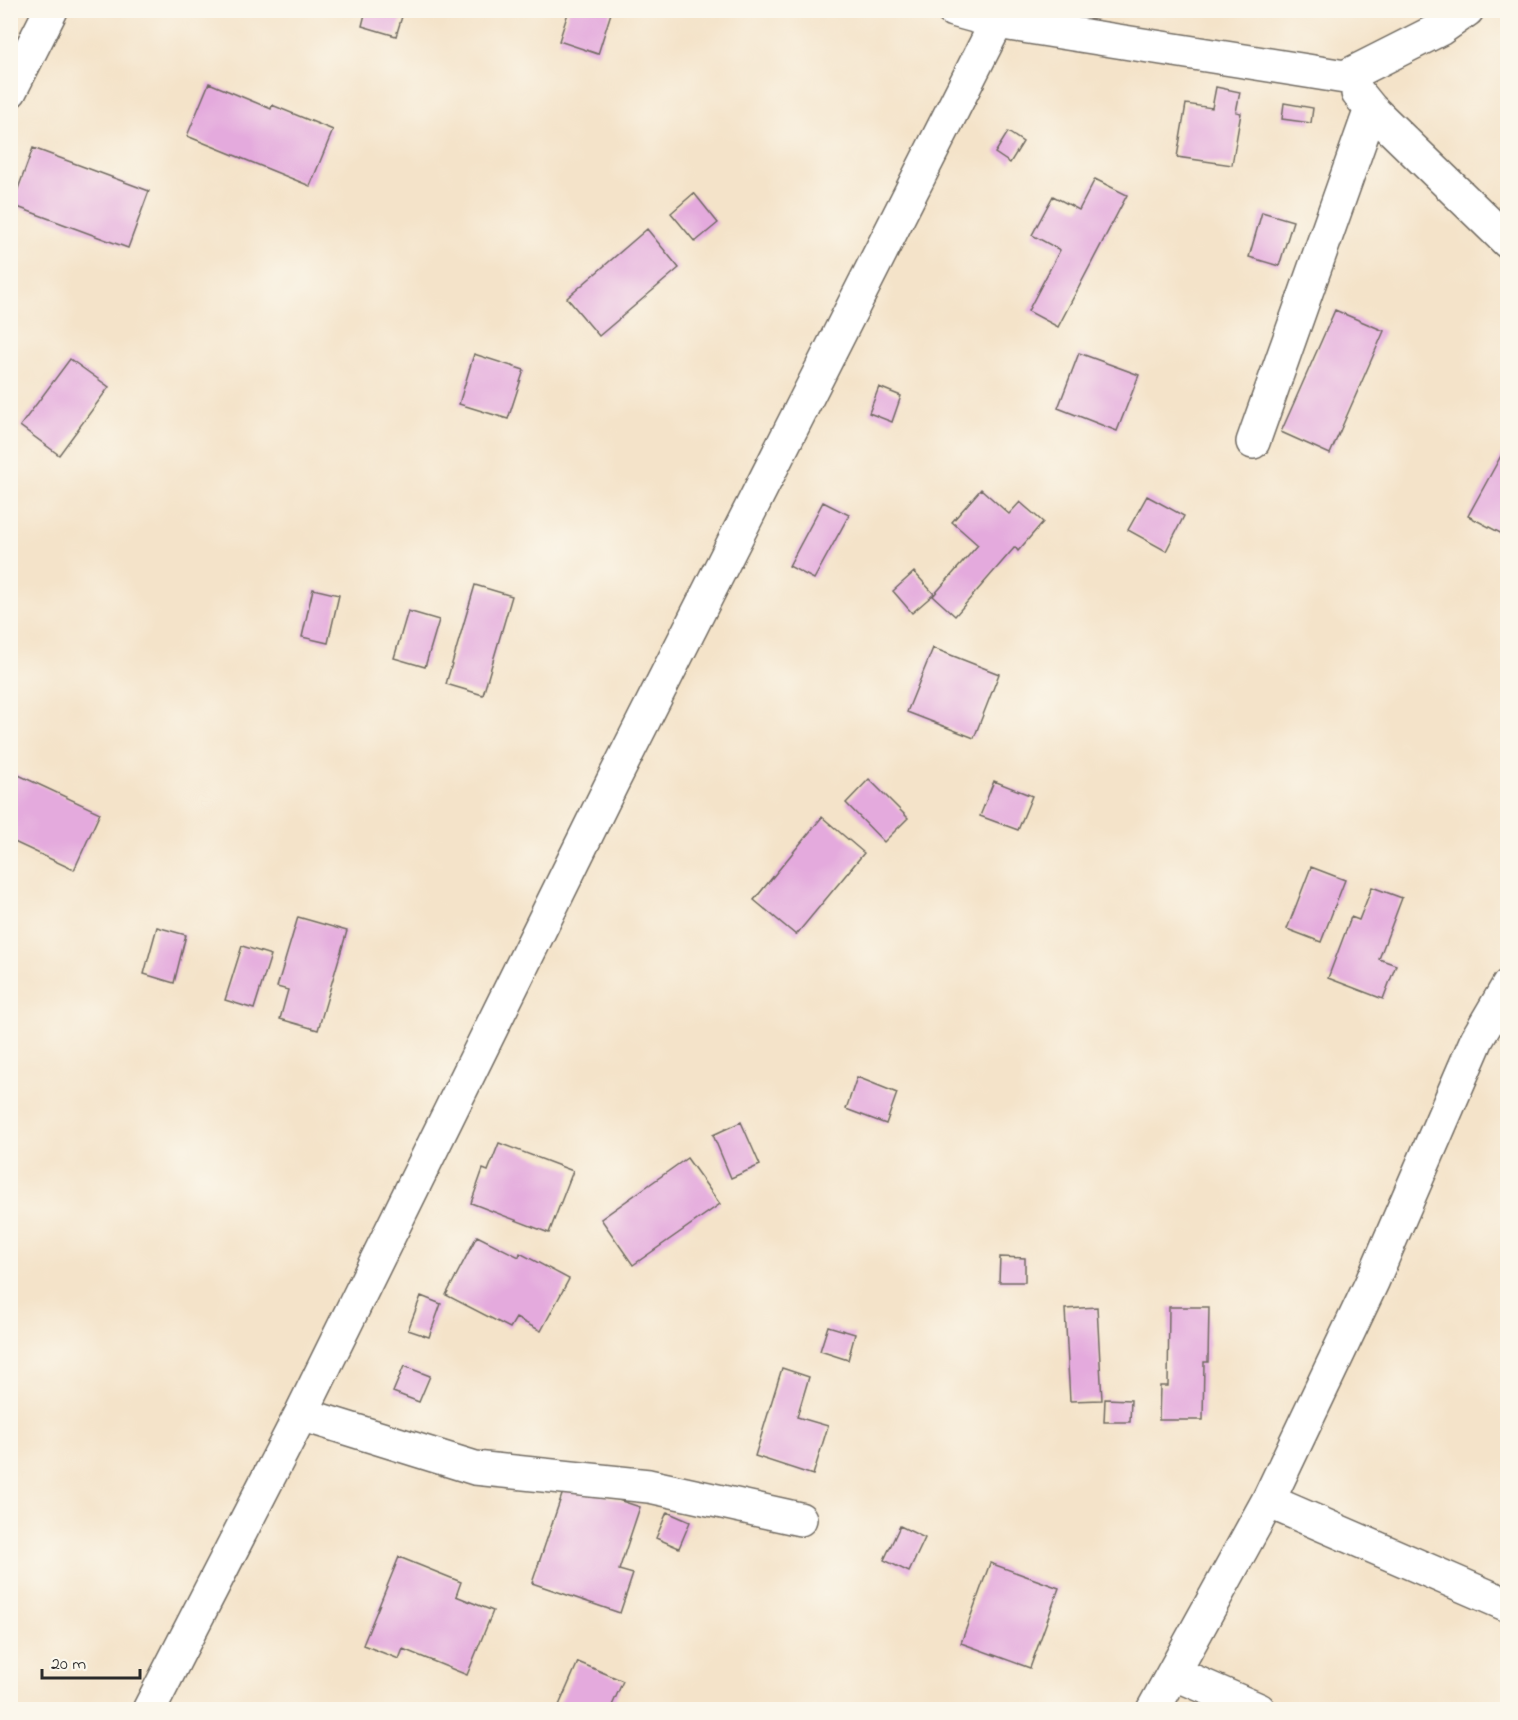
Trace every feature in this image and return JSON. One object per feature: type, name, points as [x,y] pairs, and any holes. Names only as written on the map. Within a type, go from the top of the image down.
[{"type":"street","points":[[10,91],[51,10]]},
{"type":"street","points":[[953,10],[997,22],[1345,77],[1440,29],[1467,10]]},
{"type":"street","points":[[149,1710],[301,1414],[612,783],[997,22]]},
{"type":"street","points":[[1345,77],[1371,109],[1508,242]]},
{"type":"street","points":[[1252,442],[1371,109]]},
{"type":"street","points":[[1152,1710],[1268,1501],[1372,1282],[1477,1039],[1508,986]]},
{"type":"street","points":[[301,1414],[475,1468],[649,1486],[800,1519]]},
{"type":"street","points":[[1268,1501],[1508,1605]]},
{"type":"street","points":[[1174,1673],[1259,1710]]},
{"type":"building","points":[[366,10],[404,10],[396,36],[362,26]]},
{"type":"building","points":[[569,10],[612,10],[598,54],[559,41]]},
{"type":"building","points":[[209,83],[271,109],[272,105],[333,130],[310,186],[187,136]]},
{"type":"building","points":[[1216,87],[1240,92],[1236,112],[1241,113],[1232,165],[1177,157],[1186,104],[1212,108]]},
{"type":"building","points":[[1284,103],[1313,108],[1311,123],[1282,119]]},
{"type":"building","points":[[1008,132],[1023,142],[1010,163],[995,153]]},
{"type":"building","points":[[33,148],[149,191],[128,248],[12,205]]},
{"type":"building","points":[[1095,179],[1127,195],[1058,327],[1028,311],[1060,250],[1032,235],[1053,196],[1079,210]]},
{"type":"building","points":[[694,193],[718,223],[695,242],[671,213]]},
{"type":"building","points":[[1262,212],[1293,221],[1279,266],[1249,257]]},
{"type":"building","points":[[647,229],[679,268],[599,336],[567,298]]},
{"type":"building","points":[[1335,310],[1384,331],[1330,454],[1281,432]]},
{"type":"building","points":[[1079,353],[1139,375],[1117,431],[1058,408]]},
{"type":"building","points":[[474,354],[524,370],[508,419],[459,404]]},
{"type":"building","points":[[70,359],[109,387],[59,455],[20,426]]},
{"type":"building","points":[[879,387],[901,396],[892,422],[869,413]]},
{"type":"building","points":[[1508,443],[1508,537],[1468,516]]},
{"type":"building","points":[[981,489],[1009,514],[1020,502],[1043,522],[1018,551],[1015,547],[955,616],[933,596],[978,545],[952,522]]},
{"type":"building","points":[[1147,496],[1184,516],[1166,551],[1128,530]]},
{"type":"building","points":[[823,502],[849,515],[814,579],[789,566]]},
{"type":"building","points":[[914,572],[934,594],[912,613],[893,591]]},
{"type":"building","points":[[475,585],[512,596],[483,695],[446,684]]},
{"type":"building","points":[[313,589],[339,595],[328,643],[302,637]]},
{"type":"building","points":[[408,611],[439,620],[425,667],[394,658]]},
{"type":"building","points":[[933,648],[999,674],[974,738],[907,712]]},
{"type":"building","points":[[10,771],[100,813],[74,870],[10,840]]},
{"type":"building","points":[[869,779],[908,818],[884,842],[846,803]]},
{"type":"building","points":[[994,781],[1032,796],[1018,830],[980,816]]},
{"type":"building","points":[[822,817],[864,853],[796,935],[754,900]]},
{"type":"building","points":[[1311,867],[1345,880],[1321,942],[1287,929]]},
{"type":"building","points":[[1372,887],[1402,898],[1379,959],[1396,965],[1383,999],[1328,978],[1351,917],[1359,920]]},
{"type":"building","points":[[298,917],[347,931],[318,1030],[280,1019],[288,990],[277,987]]},
{"type":"building","points":[[157,927],[186,935],[174,983],[144,974]]},
{"type":"building","points":[[242,946],[271,955],[254,1009],[225,1000]]},
{"type":"building","points":[[857,1077],[897,1093],[886,1124],[846,1109]]},
{"type":"building","points":[[741,1122],[760,1165],[731,1178],[713,1135]]},
{"type":"building","points":[[499,1143],[573,1171],[549,1233],[471,1203],[483,1169],[488,1171]]},
{"type":"building","points":[[687,1158],[720,1204],[633,1265],[601,1219]]},
{"type":"building","points":[[477,1236],[519,1257],[520,1253],[569,1279],[541,1331],[516,1318],[510,1328],[446,1295]]},
{"type":"building","points":[[1000,1257],[1025,1258],[1025,1282],[999,1282]]},
{"type":"building","points":[[421,1296],[441,1304],[429,1337],[408,1330]]},
{"type":"building","points":[[1097,1307],[1102,1400],[1070,1401],[1065,1309]]},
{"type":"building","points":[[1169,1307],[1209,1307],[1208,1362],[1204,1362],[1203,1420],[1159,1420],[1160,1386],[1168,1386]]},
{"type":"building","points":[[828,1326],[855,1334],[848,1360],[820,1351]]},
{"type":"building","points":[[404,1366],[430,1376],[419,1402],[393,1392]]},
{"type":"building","points":[[782,1368],[809,1377],[797,1417],[828,1426],[813,1475],[755,1456]]},
{"type":"building","points":[[1105,1399],[1131,1400],[1130,1422],[1104,1422]]},
{"type":"building","points":[[566,1483],[640,1507],[619,1570],[633,1574],[620,1613],[532,1583]]},
{"type":"building","points":[[667,1512],[690,1522],[679,1548],[656,1538]]},
{"type":"building","points":[[900,1526],[925,1538],[909,1572],[884,1560]]},
{"type":"building","points":[[399,1557],[461,1582],[456,1596],[493,1611],[467,1675],[403,1649],[399,1659],[363,1645]]},
{"type":"building","points":[[990,1563],[1059,1588],[1030,1668],[961,1643]]},
{"type":"building","points":[[578,1662],[623,1681],[610,1710],[557,1710]]}]
